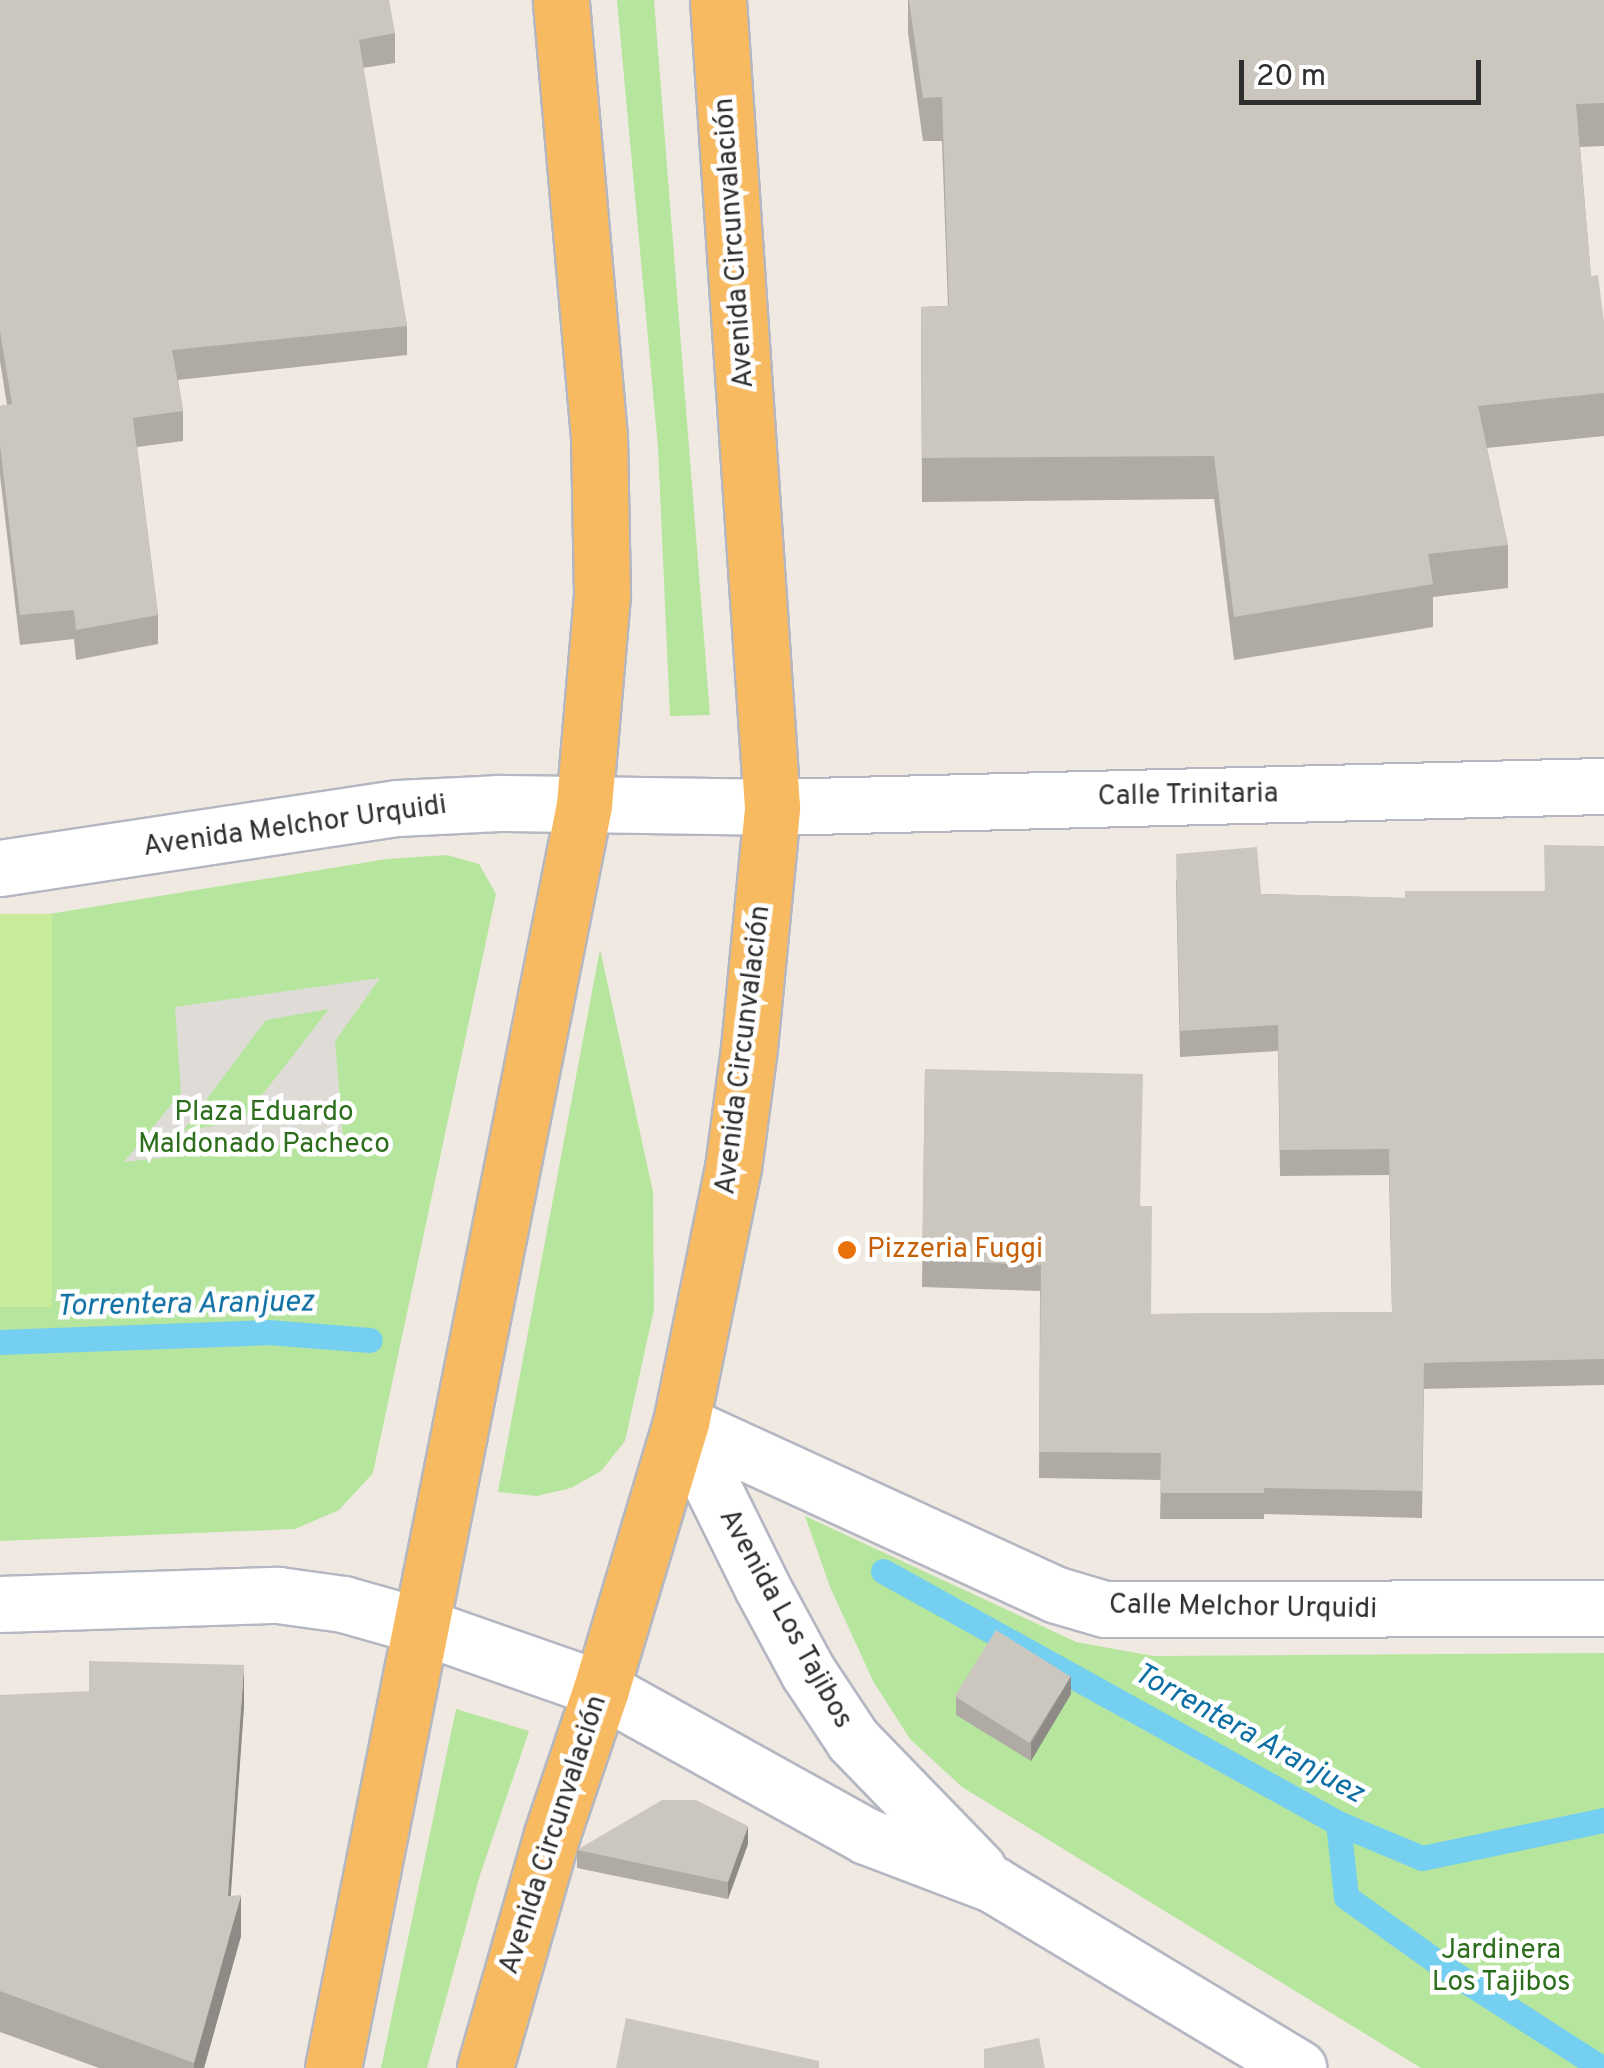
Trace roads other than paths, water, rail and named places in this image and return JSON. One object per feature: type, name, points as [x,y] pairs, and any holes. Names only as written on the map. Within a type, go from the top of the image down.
[{"type":"highway","points":[[333,2068],[584,805],[602,594],[598,437],[561,0]]},
{"type":"highway","name":"Avenida Circunvalación","points":[[484,2068],[552,1834],[601,1689],[681,1423],[733,1168],[772,807],[718,0]]},
{"type":"main road","name":"Calle Trinitaria","points":[[772,807],[1604,786]]},
{"type":"main road","name":"Avenida Melchor Urquidi","points":[[0,868],[396,808],[772,807]]},
{"type":"main road","name":"Calle Melchor Urquidi","points":[[681,1423],[1056,1595],[1105,1609],[1604,1608]]},
{"type":"main road","name":"Avenida Los Tajibos","points":[[681,1423],[808,1672],[853,1740],[994,1885]]},
{"type":"main road","points":[[0,1604],[278,1595],[343,1604],[421,1626],[601,1689]]},
{"type":"main road","name":"Avenida Los Tajibos","points":[[601,1689],[866,1836],[994,1885],[1298,2068]]},
{"type":"waterway","name":"Torrentera Aranjuez","points":[[0,1342],[268,1332],[370,1340]]},
{"type":"waterway","name":"Torrentera Aranjuez","points":[[883,1571],[1338,1823],[1422,1858],[1604,1820]]},
{"type":"waterway","points":[[1338,1823],[1346,1897],[1447,1969],[1602,2068]]},
{"type":"place","name":"Pizzeria Fuggi","points":[[847,1250]]},
{"type":"park label","name":"Plaza Eduardo Maldonado Pacheco","points":[[264,1129]]},
{"type":"park label","name":"Jardinera Los Tajibos","points":[[1501,1967]]}]
